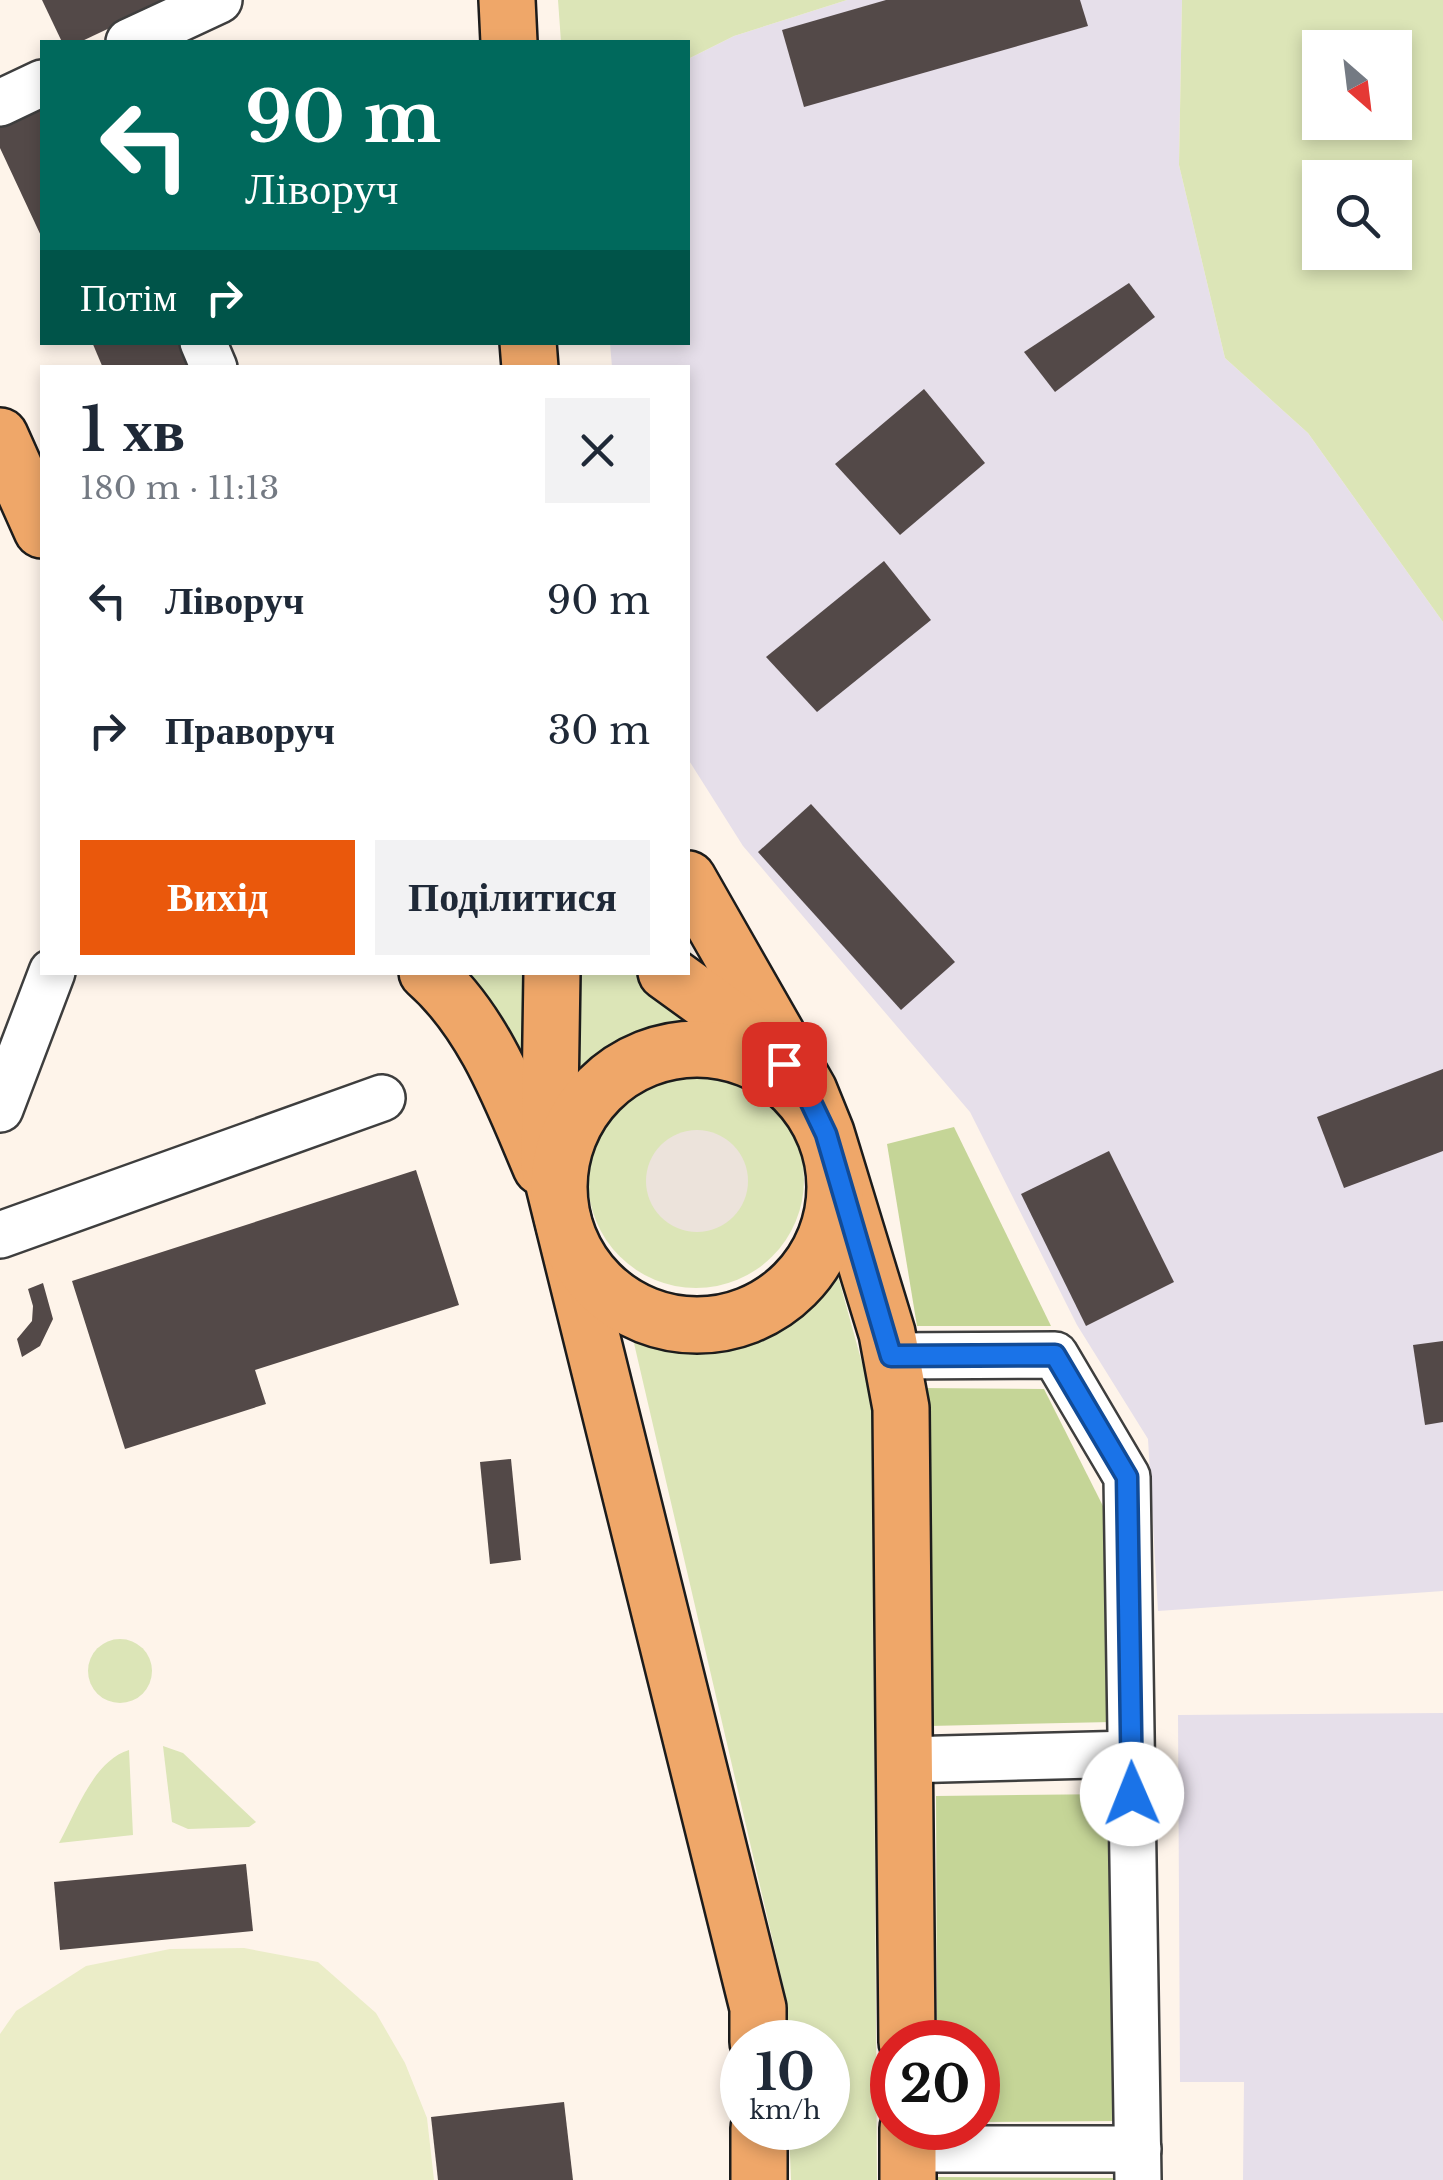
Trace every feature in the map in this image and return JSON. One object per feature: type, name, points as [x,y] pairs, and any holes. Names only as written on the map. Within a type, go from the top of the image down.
[{"type":"main road","points":[[506,0],[509,40]]},
{"type":"main road","points":[[0,436],[40,526]]},
{"type":"main road","points":[[690,883],[809,1091],[826,1134],[891,1356],[901,1408],[907,2020]]},
{"type":"main road","points":[[430,975],[460,1008],[508,1089],[572,1247],[592,1279],[622,1304],[658,1320],[697,1326],[736,1319],[773,1302],[802,1277],[823,1244],[834,1207],[835,1170],[826,1134],[806,1092],[784,1064],[749,1032],[670,975]]},
{"type":"main road","points":[[552,975],[549,1166],[758,2020]]},
{"type":"main road","points":[[560,1212],[560,1165],[574,1121],[602,1085],[638,1060],[680,1048],[724,1050],[766,1066],[801,1094],[826,1134]]},
{"type":"main road","points":[[758,2150],[759,2180]]},
{"type":"street","points":[[133,40],[219,0]]},
{"type":"street","points":[[0,103],[40,84]]},
{"type":"street","points":[[0,1109],[51,975]]},
{"type":"street","points":[[0,1235],[382,1098]]},
{"type":"street","points":[[891,1356],[1055,1355],[1127,1477],[1138,2164],[908,2152]]},
{"type":"street","points":[[904,1760],[1132,1754]]},
{"type":"shaded area","points":[[847,0],[1182,0],[1179,165],[1225,358],[1308,433],[1443,622],[1443,1591],[1158,1611],[1148,1439],[1077,1325],[970,1112],[743,846],[690,762],[690,365],[612,365],[610,345],[690,345],[690,58],[734,36]]},
{"type":"shaded area","points":[[697,1130],[716,1134],[733,1145],[744,1162],[748,1181],[744,1200],[733,1217],[716,1228],[697,1232],[678,1228],[661,1217],[650,1200],[646,1181],[650,1162],[661,1145],[678,1134]]},
{"type":"shaded area","points":[[1443,1713],[1443,2180],[1243,2180],[1244,2082],[1180,2082],[1178,1715]]},
{"type":"green space","points":[[558,0],[847,0],[734,36],[690,58],[690,40],[561,40]]},
{"type":"green space","points":[[1182,0],[1443,0],[1443,622],[1308,433],[1225,358],[1179,165]]},
{"type":"green space","points":[[452,975],[535,975],[536,1112]]},
{"type":"green space","points":[[570,975],[637,975],[713,1022],[670,1022],[634,1033],[601,1054],[570,1083]]},
{"type":"green space","points":[[696,1072],[737,1080],[772,1104],[796,1139],[804,1180],[796,1221],[772,1256],[737,1280],[696,1288],[655,1280],[620,1256],[596,1221],[588,1180],[596,1139],[620,1104],[655,1080]]},
{"type":"green space","points":[[954,1127],[1051,1326],[917,1326],[887,1144]]},
{"type":"green space","points":[[833,1258],[872,1399],[876,2020],[870,2020],[870,2150],[877,2150],[877,2180],[791,2180],[790,2150],[850,2150],[850,2020],[787,2020],[787,2002],[630,1326],[690,1341],[740,1334],[778,1318],[823,1276]]},
{"type":"green space","points":[[918,1388],[1044,1389],[1107,1514],[1112,1722],[929,1726]]},
{"type":"green space","points":[[120,1639],[143,1648],[152,1671],[143,1694],[120,1703],[97,1694],[88,1671],[97,1648]]},
{"type":"green space","points":[[163,1746],[183,1753],[256,1822],[249,1827],[188,1829],[172,1822]]},
{"type":"green space","points":[[129,1750],[133,1835],[59,1843],[96,1776],[116,1756]]},
{"type":"green space","points":[[1117,1794],[1120,2121],[1000,2122],[1000,2020],[937,2020],[936,1796]]},
{"type":"green space","points":[[244,1948],[318,1962],[376,2013],[405,2063],[427,2118],[434,2180],[0,2180],[0,2034],[16,2011],[86,1966],[170,1949]]},
{"type":"green space","points":[[1115,2178],[1115,2180],[938,2180]]},
{"type":"building","points":[[42,0],[169,0],[84,40],[61,40]]},
{"type":"building","points":[[886,0],[1080,0],[1088,26],[804,107],[782,30]]},
{"type":"building","points":[[40,103],[40,234],[0,148],[0,122]]},
{"type":"building","points":[[1129,283],[1155,317],[1055,392],[1024,352]]},
{"type":"building","points":[[93,345],[179,345],[189,365],[102,365]]},
{"type":"building","points":[[924,389],[985,463],[900,535],[835,464]]},
{"type":"building","points":[[884,561],[931,620],[817,712],[766,657]]},
{"type":"building","points":[[811,804],[955,962],[901,1010],[758,852]]},
{"type":"building","points":[[1443,1069],[1443,1151],[1344,1188],[1317,1117]]},
{"type":"building","points":[[1109,1151],[1174,1282],[1086,1326],[1021,1194]]},
{"type":"building","points":[[416,1170],[459,1305],[255,1370],[266,1404],[125,1449],[72,1281]]},
{"type":"building","points":[[43,1283],[53,1319],[40,1346],[22,1357],[17,1339],[32,1321],[28,1289]]},
{"type":"building","points":[[1443,1341],[1443,1422],[1425,1425],[1413,1345]]},
{"type":"building","points":[[511,1459],[521,1560],[490,1564],[480,1462]]},
{"type":"building","points":[[246,1864],[253,1931],[60,1950],[54,1882]]},
{"type":"building","points":[[564,2102],[573,2180],[438,2180],[431,2117]]},
{"type":"route","points":[[784,1064],[806,1092],[826,1134],[891,1356],[1055,1355],[1127,1477],[1132,1794]]}]
